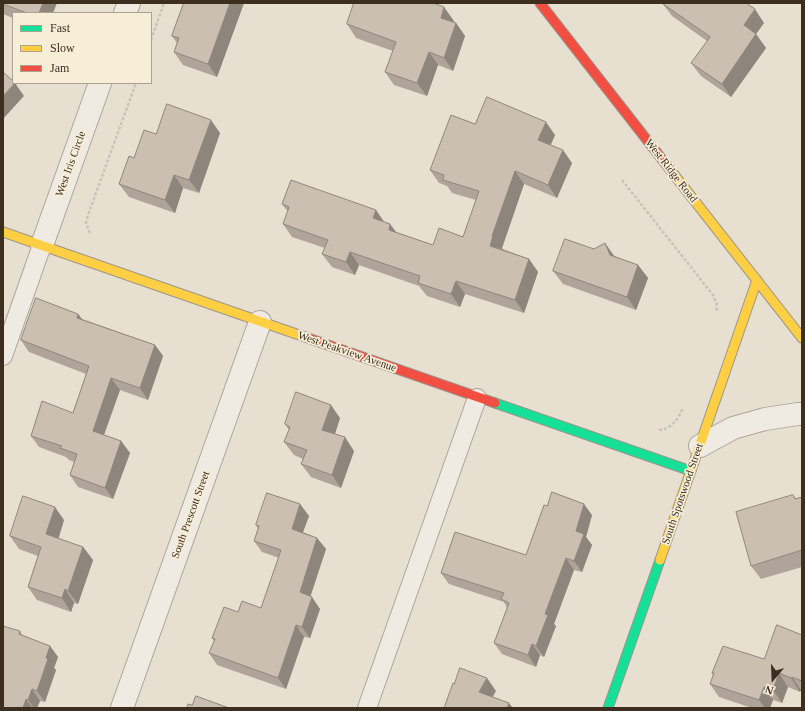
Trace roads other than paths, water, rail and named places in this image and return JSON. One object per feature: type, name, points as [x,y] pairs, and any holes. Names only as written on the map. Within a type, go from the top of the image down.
[{"type":"street","name":"West Ridge Road","points":[[540,3],[802,338]]},
{"type":"street","name":"West Iris Circle","points":[[42,245],[100,84]]},
{"type":"street","name":"West Peakview Avenue","points":[[3,232],[477,398],[691,471]]},
{"type":"street","name":"South Spotswood Street","points":[[608,708],[757,280]]},
{"type":"street","name":"South Prescott Street","points":[[122,708],[260,322]]},
{"type":"street","points":[[700,446],[733,428],[758,420],[802,414]]},
{"type":"lane","points":[[3,356],[42,245]]},
{"type":"lane","points":[[366,708],[477,398]]}]
